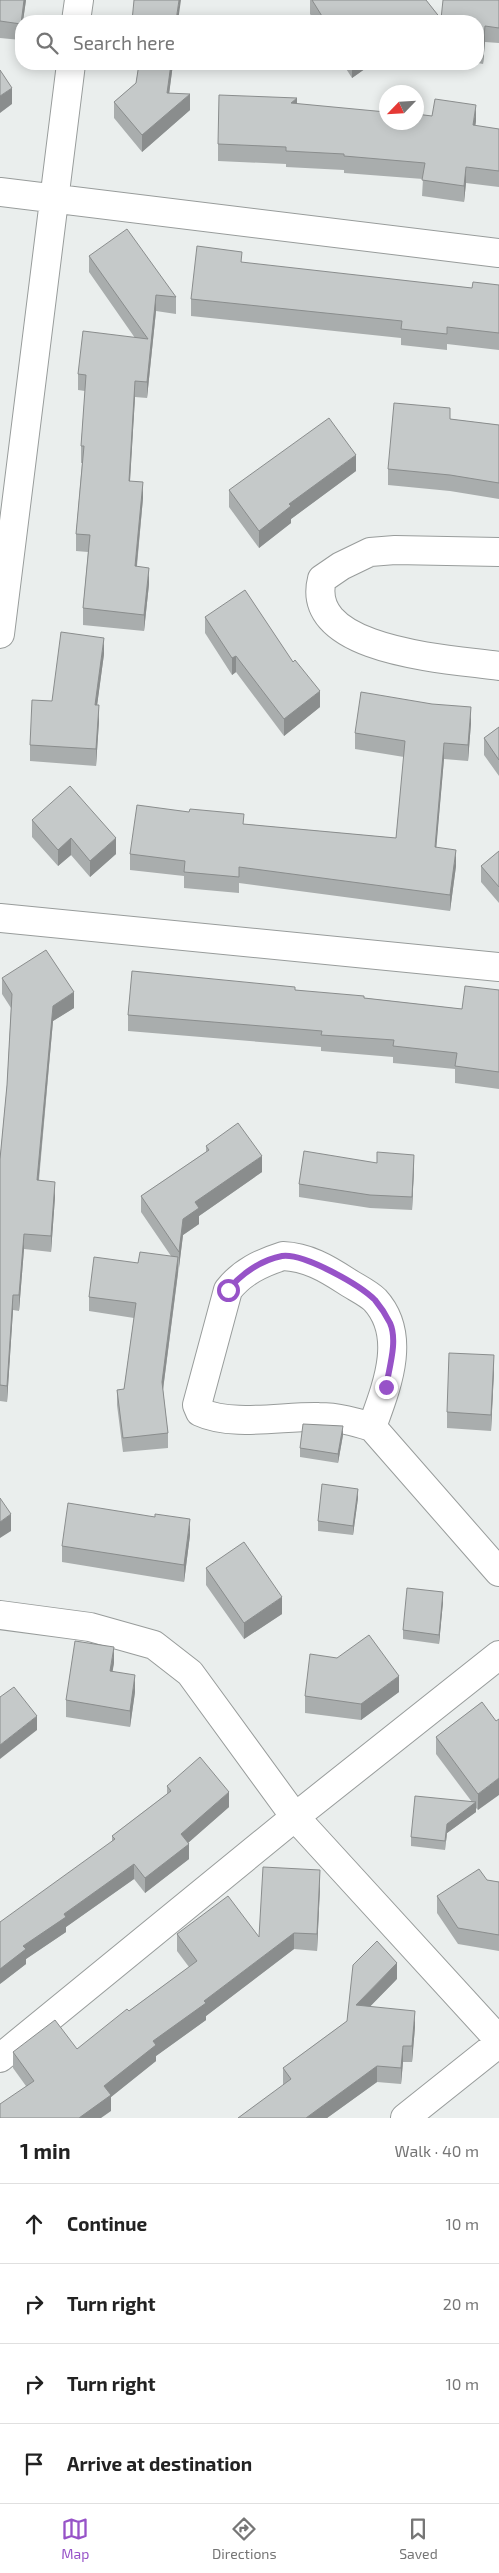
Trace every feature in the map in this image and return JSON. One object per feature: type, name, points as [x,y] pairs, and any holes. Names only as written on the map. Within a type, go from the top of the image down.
[{"type":"street","points":[[77,15],[79,0]]},
{"type":"street","points":[[0,634],[70,70]]},
{"type":"street","points":[[0,192],[499,253]]},
{"type":"street","points":[[499,552],[395,550],[370,552],[341,566],[322,579],[319,591],[323,607],[331,620],[346,632],[384,648],[499,666]]},
{"type":"street","points":[[0,918],[499,967]]},
{"type":"street","points":[[372,1427],[386,1387],[392,1340],[390,1324],[374,1300],[325,1268],[298,1257],[283,1256],[271,1260],[237,1278],[228,1290],[211,1345],[197,1405],[200,1412],[219,1418],[320,1417],[348,1420],[372,1427],[499,1572]]},
{"type":"street","points":[[0,1616],[90,1628],[154,1646],[190,1673],[295,1817],[499,2042],[405,2118]]},
{"type":"street","points":[[0,2058],[295,1817],[499,1655]]},
{"type":"building","points":[[0,0],[24,0],[22,15],[15,15],[15,23],[0,21]]},
{"type":"building","points":[[134,0],[179,0],[177,15],[133,15]]},
{"type":"building","points":[[312,0],[426,0],[438,15],[321,15]]},
{"type":"building","points":[[443,0],[499,0],[499,28],[485,26],[484,37],[484,15],[441,15]]},
{"type":"building","points":[[0,70],[12,88],[0,96]]},
{"type":"building","points":[[138,70],[170,70],[167,93],[190,94],[142,135],[114,102],[136,83]]},
{"type":"building","points":[[219,95],[297,98],[291,103],[379,111],[379,130],[424,130],[424,115],[432,116],[435,99],[476,105],[473,125],[499,129],[499,171],[466,167],[464,186],[422,180],[425,163],[344,156],[344,154],[286,151],[286,147],[218,144]]},
{"type":"building","points":[[127,229],[176,297],[156,295],[147,382],[135,381],[129,481],[143,482],[135,566],[149,568],[144,615],[83,608],[90,535],[76,534],[84,446],[81,446],[86,375],[78,374],[83,331],[148,339],[89,256]]},
{"type":"building","points":[[197,246],[242,252],[241,262],[472,288],[473,282],[499,285],[499,333],[447,327],[447,334],[401,329],[402,321],[191,299]]},
{"type":"building","points":[[394,403],[450,408],[450,419],[499,425],[499,483],[450,475],[388,469]]},
{"type":"building","points":[[329,418],[356,455],[289,504],[291,506],[259,531],[229,490]]},
{"type":"building","points":[[245,590],[293,662],[295,660],[320,691],[284,719],[236,656],[232,658],[205,617]]},
{"type":"building","points":[[61,632],[104,638],[95,705],[99,705],[96,749],[30,745],[32,700],[52,701]]},
{"type":"building","points":[[361,692],[432,704],[471,707],[468,745],[444,743],[435,847],[456,850],[450,895],[239,867],[239,877],[184,872],[185,861],[130,854],[137,805],[189,812],[190,809],[244,814],[243,824],[396,838],[405,741],[355,733]]},
{"type":"building","points":[[499,727],[499,760],[484,738]]},
{"type":"building","points":[[70,786],[116,838],[90,861],[71,838],[58,850],[32,820]]},
{"type":"building","points":[[499,851],[499,887],[481,866]]},
{"type":"building","points":[[46,950],[74,992],[53,1006],[37,1180],[55,1182],[51,1236],[24,1234],[19,1295],[13,1295],[7,1386],[0,1385],[0,1159],[7,1085],[12,994],[2,978]]},
{"type":"building","points":[[132,971],[295,987],[295,990],[364,996],[364,998],[462,1009],[465,986],[499,990],[499,1072],[455,1066],[457,1053],[393,1046],[394,1040],[321,1035],[322,1031],[128,1015]]},
{"type":"building","points":[[238,1123],[262,1156],[195,1202],[199,1208],[183,1219],[179,1252],[141,1196],[209,1150],[206,1146]]},
{"type":"building","points":[[304,1151],[377,1163],[377,1152],[414,1155],[412,1197],[370,1195],[299,1184]]},
{"type":"building","points":[[140,1252],[178,1257],[162,1382],[168,1433],[123,1438],[117,1390],[124,1389],[136,1303],[89,1297],[94,1257],[138,1263]]},
{"type":"building","points":[[449,1353],[494,1355],[491,1415],[447,1412]]},
{"type":"building","points":[[303,1424],[343,1426],[338,1454],[300,1448]]},
{"type":"building","points":[[322,1484],[358,1489],[353,1526],[318,1521]]},
{"type":"building","points":[[0,1498],[11,1514],[0,1522]]},
{"type":"building","points":[[68,1503],[155,1517],[155,1514],[190,1519],[184,1565],[62,1546]]},
{"type":"building","points":[[244,1542],[282,1597],[244,1623],[206,1568]]},
{"type":"building","points":[[407,1588],[443,1592],[439,1635],[403,1630]]},
{"type":"building","points":[[369,1635],[399,1676],[361,1704],[305,1696],[310,1654],[337,1658]]},
{"type":"building","points":[[75,1641],[114,1647],[110,1671],[135,1675],[130,1711],[66,1700]]},
{"type":"building","points":[[14,1687],[37,1716],[0,1745],[0,1697]]},
{"type":"building","points":[[482,1702],[496,1721],[499,1719],[499,1778],[478,1794],[436,1737]]},
{"type":"building","points":[[200,1757],[229,1792],[181,1834],[189,1844],[145,1878],[134,1864],[64,1914],[66,1917],[23,1946],[26,1949],[0,1969],[0,1922],[115,1839],[112,1836],[171,1791],[167,1786]]},
{"type":"building","points":[[415,1796],[476,1802],[447,1824],[445,1841],[411,1837]]},
{"type":"building","points":[[263,1867],[320,1870],[317,1934],[294,1933],[204,2001],[206,2003],[153,2041],[156,2045],[104,2086],[111,2095],[79,2118],[0,2118],[0,2104],[34,2081],[13,2052],[55,2020],[77,2049],[127,2009],[129,2011],[197,1961],[177,1934],[228,1896],[259,1937]]},
{"type":"building","points":[[479,1869],[487,1880],[499,1882],[499,1935],[458,1928],[437,1896]]},
{"type":"building","points":[[377,1941],[397,1963],[356,2005],[415,2011],[412,2046],[403,2046],[401,2068],[377,2066],[306,2118],[238,2118],[291,2079],[283,2068],[347,2021],[353,1965]]},
{"type":"route","points":[[228,1290],[237,1278],[251,1269],[283,1256],[298,1257],[325,1268],[374,1300],[390,1324],[392,1350],[386,1387]]}]
